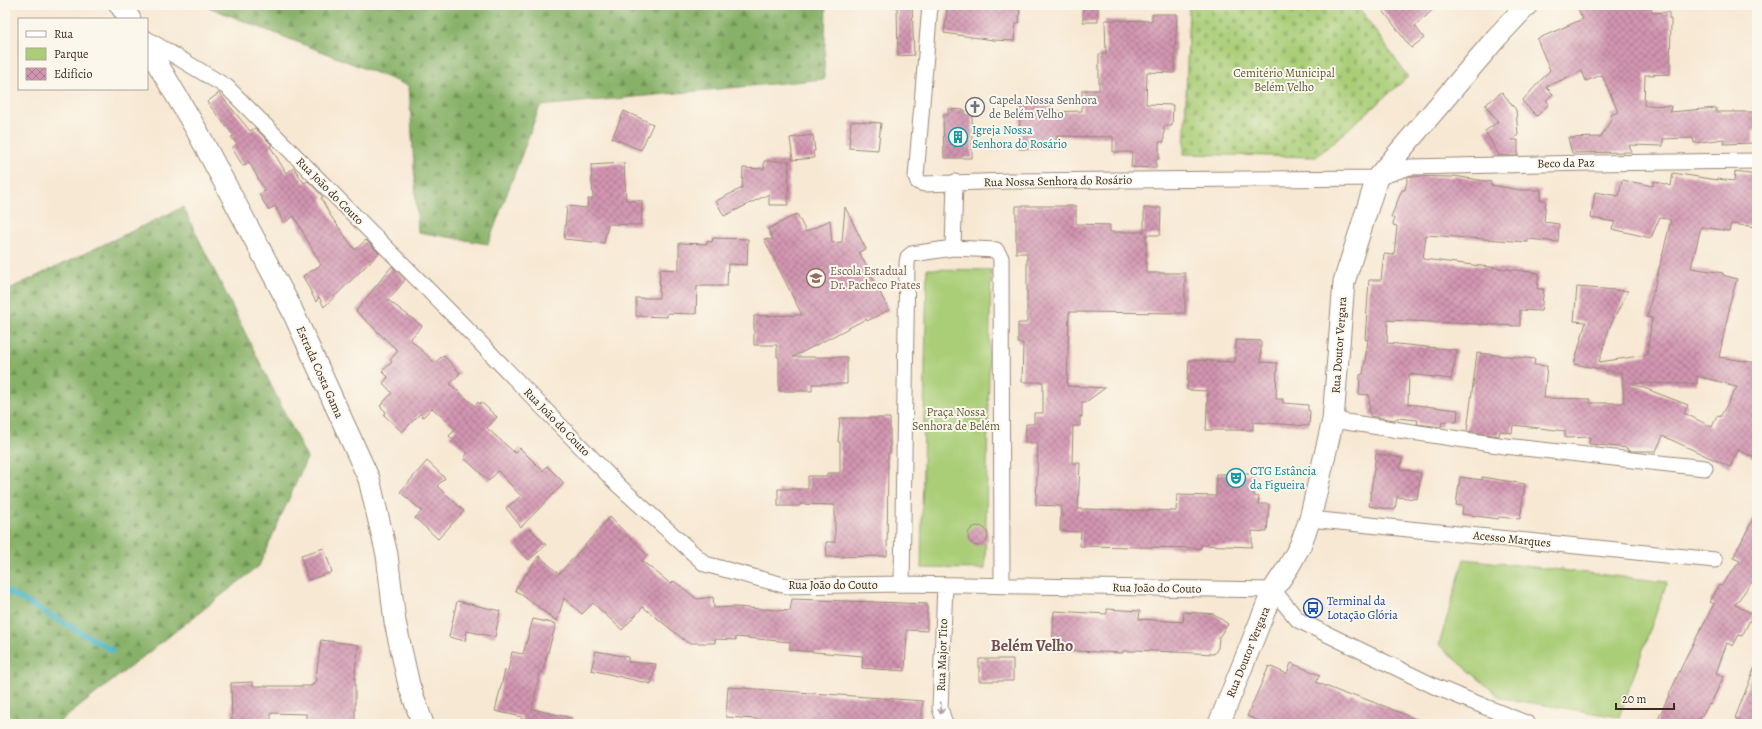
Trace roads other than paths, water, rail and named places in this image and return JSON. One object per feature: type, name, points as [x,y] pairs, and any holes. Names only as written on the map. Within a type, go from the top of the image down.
[{"type":"main road","points":[[120,5],[129,18]]},
{"type":"main road","name":"Rua Doutor Vergara","points":[[1219,724],[1273,590],[1300,546],[1310,519],[1333,420],[1344,282],[1377,178],[1497,37],[1527,5]]},
{"type":"main road","name":"Estrada Costa Gama","points":[[148,48],[196,129],[291,308],[369,479],[387,555],[395,622],[409,685],[423,724]]},
{"type":"street","name":"Rua Nossa Senhora do Rosário","points":[[930,5],[916,178],[918,182],[924,184],[955,182],[1377,178]]},
{"type":"street","name":"Rua João do Couto","points":[[148,40],[227,87],[449,310],[618,485],[705,564],[787,586],[902,584],[1273,590]]},
{"type":"street","name":"Beco da Paz","points":[[1377,178],[1410,167],[1757,161]]},
{"type":"street","points":[[953,248],[955,182]]},
{"type":"street","points":[[902,584],[907,263],[908,257],[912,254],[953,248],[996,250],[1000,258],[1002,586]]},
{"type":"street","points":[[1333,420],[1505,446],[1705,468]]},
{"type":"street","name":"Acesso Marques","points":[[1310,519],[1715,560]]},
{"type":"street","name":"Rua Major Tito","points":[[945,585],[940,708],[945,724]]},
{"type":"street","points":[[1273,590],[1298,620],[1436,687],[1528,724]]},
{"type":"waterway","points":[[5,590],[112,650]]},
{"type":"place","name":"Capela Nossa Senhora de Belém Velho","points":[[975,107]]},
{"type":"place","name":"Igreja Nossa Senhora do Rosário","points":[[958,137]]},
{"type":"place","name":"Escola Estadual Dr. Pacheco Prates","points":[[816,278]]},
{"type":"place","name":"CTG Estância da Figueira","points":[[1236,478]]},
{"type":"place","name":"Terminal da Lotação Glória","points":[[1313,608]]},
{"type":"district","name":"Belém Velho","points":[[1032,645]]},
{"type":"park label","name":"Cemitério Municipal Belém Velho","points":[[1284,80]]},
{"type":"park label","name":"Praça Nossa Senhora de Belém","points":[[956,419]]}]
